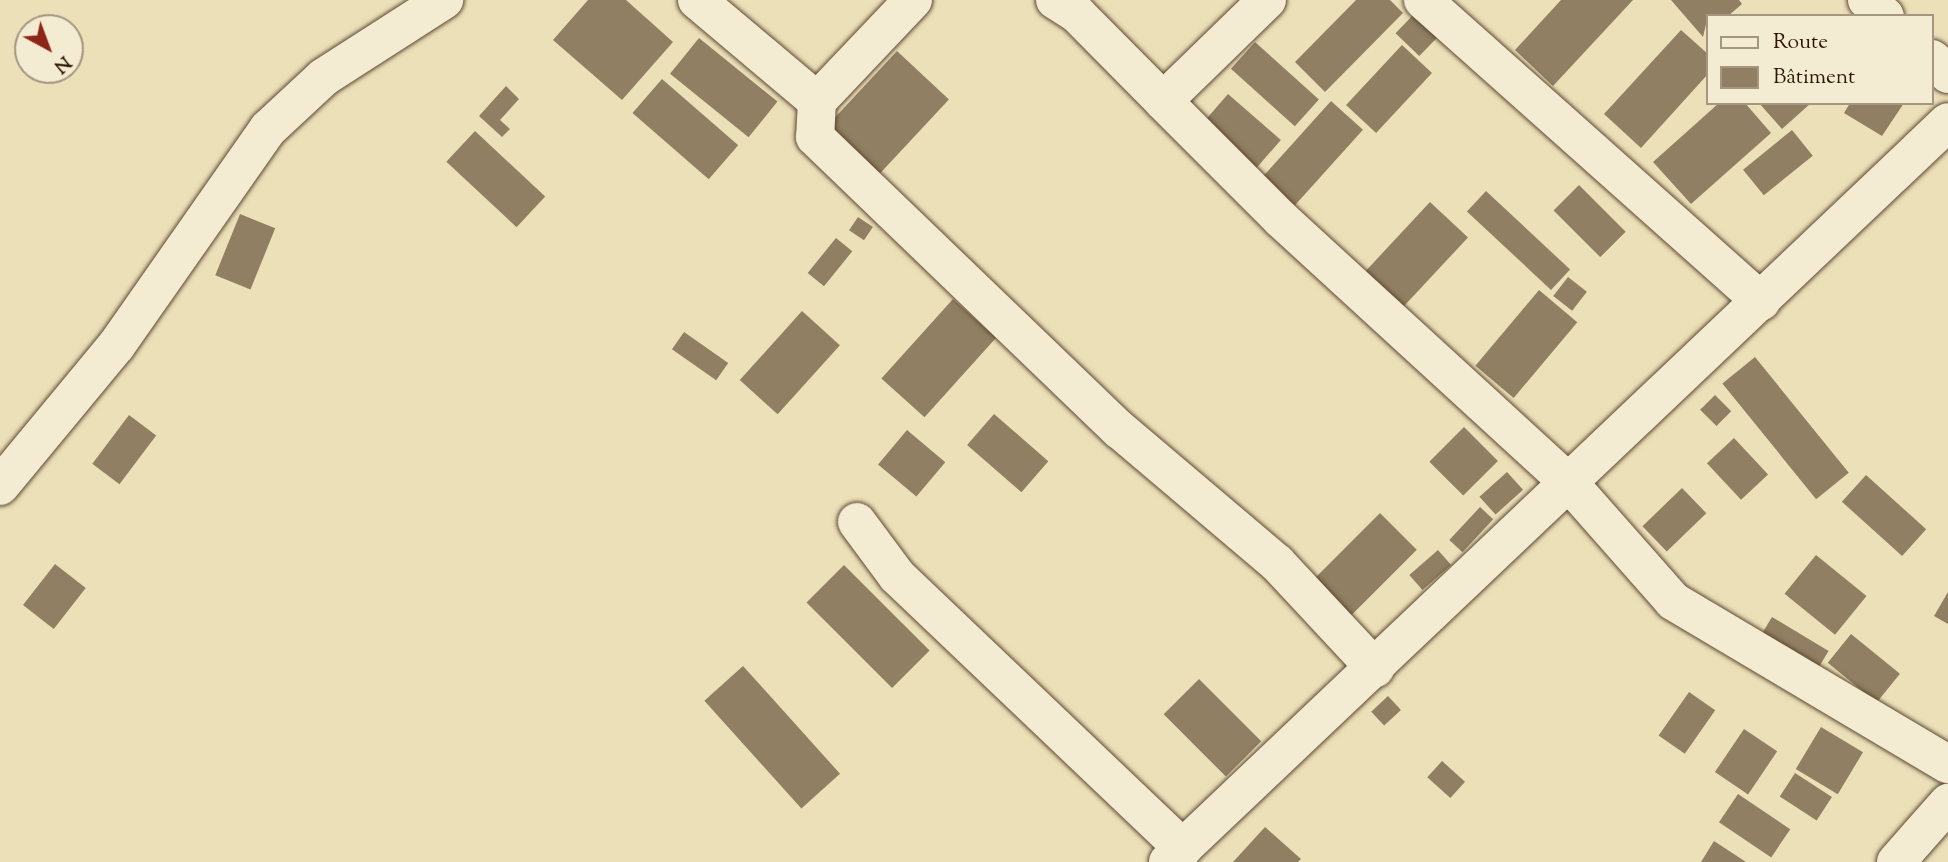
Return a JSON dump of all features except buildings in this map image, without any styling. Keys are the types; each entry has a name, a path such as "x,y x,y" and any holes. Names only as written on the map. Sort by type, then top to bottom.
{"street":[{"path":"0,486 116,346 268,129 324,77 444,0"},
{"path":"696,0 817,101"},
{"path":"913,0 817,101 815,137 1120,430 1259,546 1375,668"},
{"path":"1055,0 1077,14 1281,219 1570,484 1673,601 1948,764"},
{"path":"1163,101 1267,0"},
{"path":"1423,0 1761,301"},
{"path":"1867,0 1883,14"},
{"path":"1934,61 1948,74"},
{"path":"857,522 897,576 1176,855 1570,484 1948,122"},
{"path":"1896,862 1948,803"}]}
